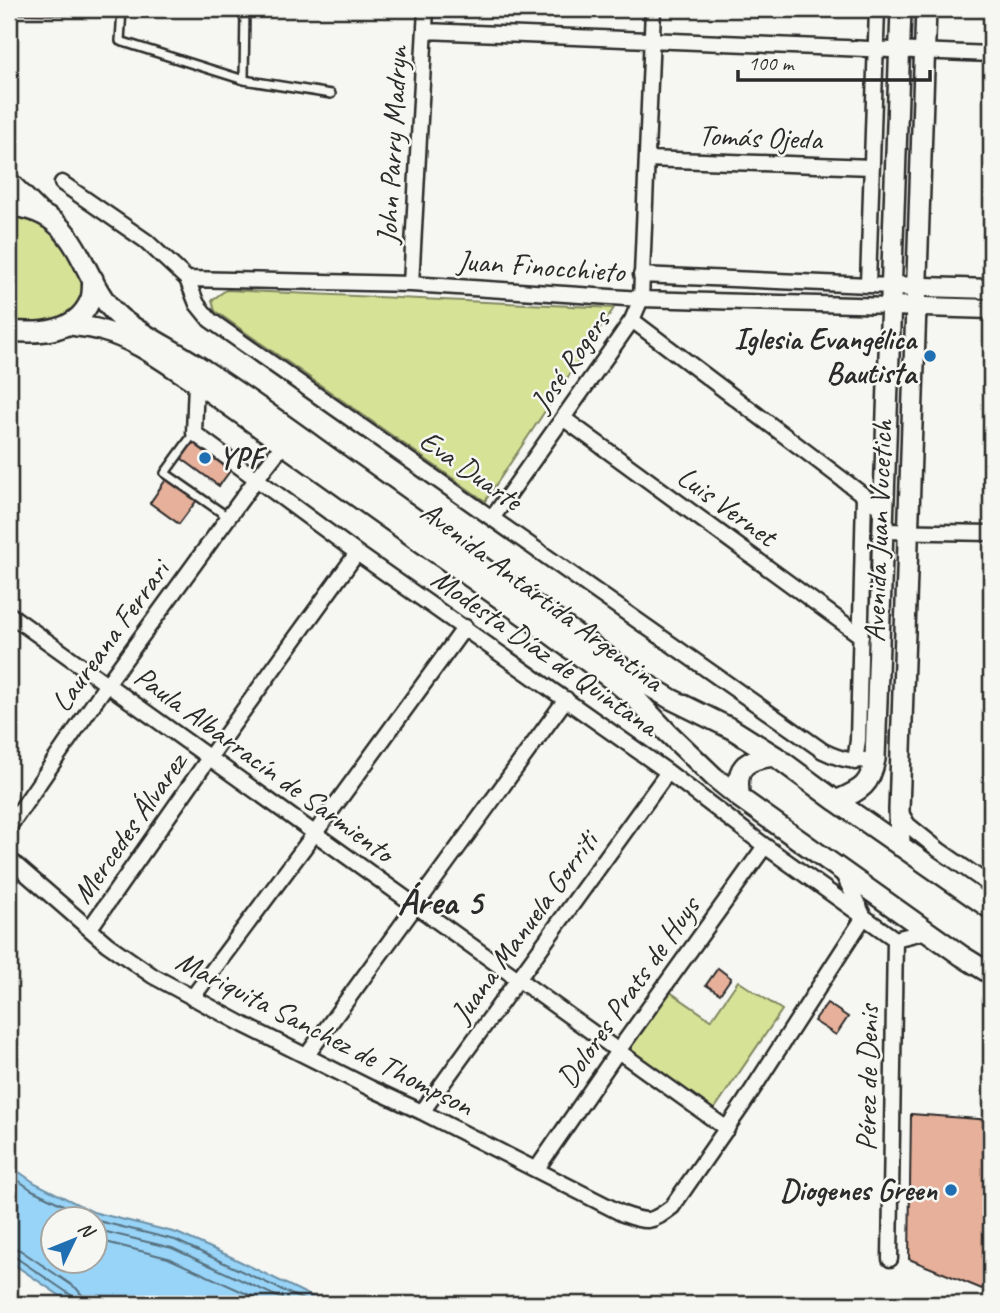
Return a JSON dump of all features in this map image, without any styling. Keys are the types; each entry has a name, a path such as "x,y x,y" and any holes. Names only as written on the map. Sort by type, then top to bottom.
{"main road":[{"name":"Avenida Juan Vucetich","path":"836,802 867,784 873,774 875,759 901,9"},
{"name":"Avenida Juan Vucetich","path":"900,846 907,531 926,9"},
{"name":"Avenida Antártida Argentina","path":"9,182 39,212 68,235 105,301 127,323 206,370 642,681 671,699 732,729 775,756 836,802 991,909"},
{"path":"9,206 39,212"},
{"path":"9,331 46,332 70,325 83,314 91,299 93,279"},
{"name":"Avenida Antártida Argentina","path":"70,325 119,336 196,382 618,684 714,777 740,798 991,974"},
{"path":"9,348 30,332"},
{"path":"740,798 737,777 741,770 750,761 775,756"}],"street":[{"name":"John Parry Madryn","path":"411,284 426,9"},
{"name":"José Rogers","path":"493,517 632,320 641,299 653,9"},
{"path":"867,284 877,9"},
{"path":"425,31 991,54"},
{"name":"Tomás Ojeda","path":"647,159 872,167"},
{"name":"Eva Duarte","path":"62,183 146,241 187,279 197,304 210,320 823,751 839,759 855,762 875,759"},
{"name":"Juan Finocchieto","path":"641,275 891,286"},
{"name":"Juan Finocchieto","path":"187,279 411,284 641,299 891,306"},
{"path":"891,286 916,297 991,309"},
{"path":"891,306 916,297 991,289"},
{"path":"632,320 883,510"},
{"path":"194,433 196,382"},
{"name":"Luis Vernet","path":"564,418 860,636"},
{"name":"Modesta Díaz de Quintana","path":"194,433 668,772 765,846 895,939"},
{"name":"Laureana Ferrari","path":"9,827 107,684 283,445"},
{"path":"855,762 858,740 864,496"},
{"path":"883,531 991,533"},
{"name":"Mercedes Álvarez","path":"90,928 358,552"},
{"name":"Paula Albarracín de Sarmiento","path":"9,614 727,1129"},
{"path":"192,998 465,627"},
{"path":"307,1055 566,699"},
{"name":"Juana Manuela Gorriti","path":"422,1112 668,772"},
{"path":"899,810 908,825 991,886"},
{"name":"Dolores Prats de Huys","path":"536,1170 765,846"},
{"name":"Mariquita Sanchez de Thompson","path":"9,859 107,944 153,976 370,1088 640,1220 657,1219 672,1207 727,1129"},
{"path":"727,1129 864,916 842,870"},
{"path":"895,939 927,931"},
{"name":"Pérez de Denis","path":"890,1259 895,939"}],"lane":[{"path":"121,9 120,41 244,80 331,94"},
{"path":"244,80 245,9"},
{"path":"194,433 165,473 228,517"}],"green space":[{"path":"9,213 34,218 52,230 69,250 79,269 83,294 68,313 52,320 9,321"},
{"path":"226,290 614,308 485,501 215,311 212,300"},
{"path":"738,981 782,1010 713,1111 625,1051 667,990 711,1020"}],"water":[{"path":"9,1165 35,1183 77,1204 38,1204 38,1274 108,1274 108,1216 177,1233 327,1304 72,1304 9,1261"}],"building":[{"path":"19,9 67,9 67,15 18,14"},
{"path":"195,439 233,467 219,486 181,458"},
{"path":"167,478 197,500 179,524 150,503"},
{"path":"718,968 731,978 720,994 706,985"},
{"path":"827,1003 848,1017 836,1035 814,1021"},
{"name":"Diogenes Green","path":"911,1114 991,1120 991,1276 982,1289 909,1259"}],"place":[{"name":"Iglesia Evangélica Bautista","path":"930,356"},
{"name":"YPF","path":"205,458"},
{"name":"Diogenes Green","path":"951,1190"}],"district":[{"name":"Área 5","path":"440,901"}]}
